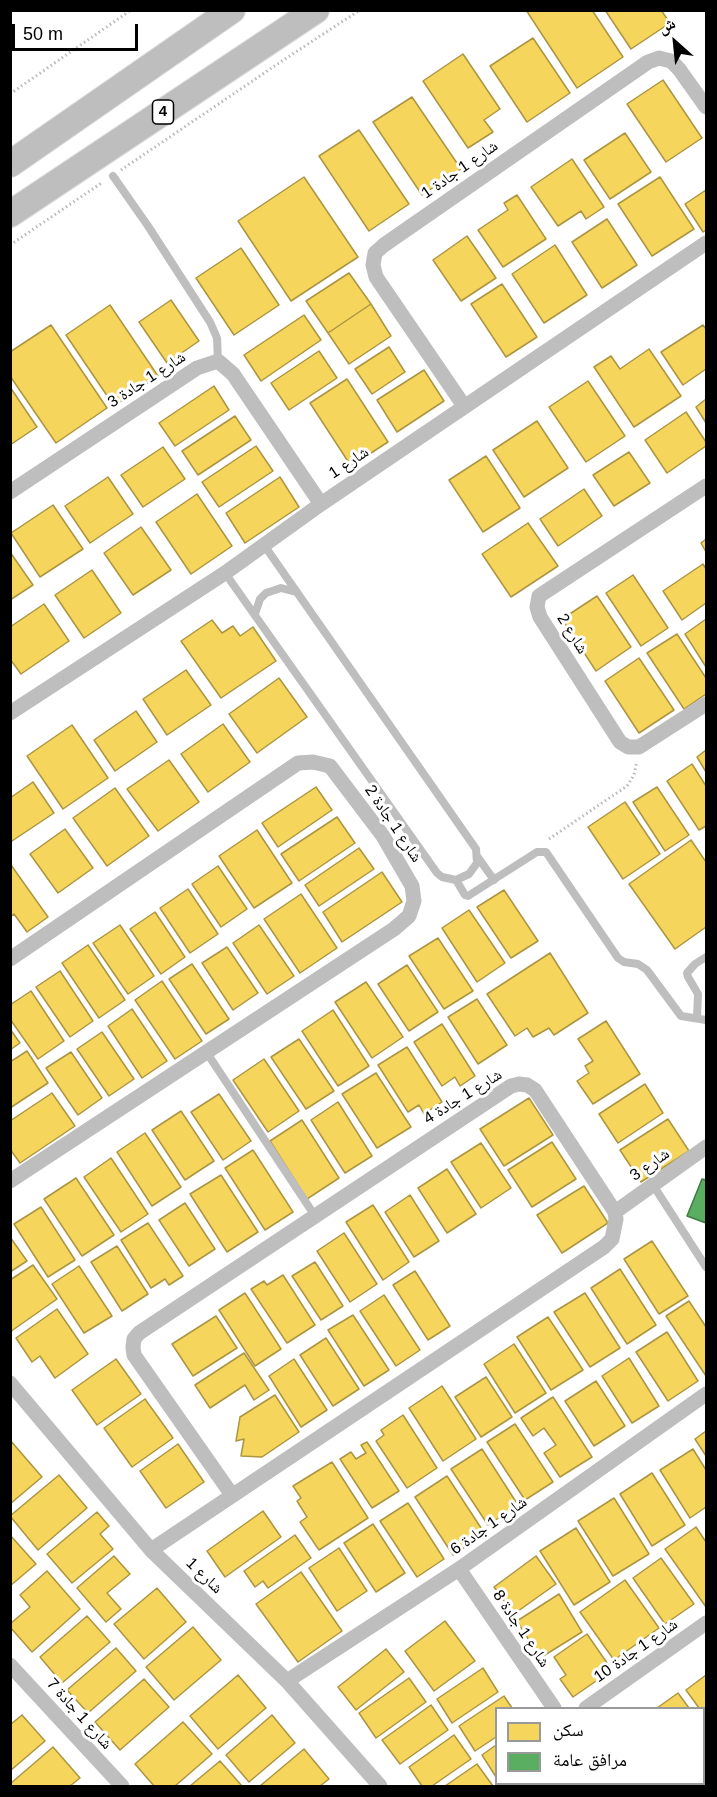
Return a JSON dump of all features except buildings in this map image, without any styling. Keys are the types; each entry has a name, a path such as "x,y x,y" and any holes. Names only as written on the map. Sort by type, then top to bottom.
{"highway":[{"path":"10,164 232,10"},
{"name":"4","path":"10,214 316,10"}],"street":[{"name":"شارع 1 جادة 1","path":"464,406 376,277 373,265 375,253 648,62 659,58 671,61 706,108"},
{"name":"شارع 1","path":"12,709 225,573 321,504 706,243"},
{"name":"شارع 1 جادة 3","path":"10,492 197,368 218,362"},
{"path":"218,362 233,374 321,504"},
{"name":"شارع 2","path":"639,747 628,747 620,742 540,617 537,606 539,596 706,486"},
{"path":"639,747 706,704"},
{"name":"شارع 1 جادة 2","path":"10,959 298,763 313,762 330,766 383,837 412,886 414,901 409,916 394,929 10,1181"},
{"name":"شارع 1 جادة 4","path":"232,1495 138,1362 133,1347 134,1339 139,1333 511,1086 528,1085 535,1090 615,1212"},
{"name":"شارع 3","path":"615,1212 706,1147"},
{"path":"150,1550 604,1247 612,1239 615,1212"},
{"name":"شارع 1","path":"10,1383 150,1550 287,1681 380,1786"},
{"name":"شارع 1 جادة 6","path":"287,1681 459,1569 706,1394"},
{"name":"شارع 1 جادة 8","path":"459,1569 553,1707"},
{"name":"شارع 1 جادة 10","path":"587,1707 706,1623"},
{"name":"شارع 1 جادة 7","path":"10,1665 122,1786"}],"lane":[{"path":"113,176 210,322 217,338 218,362"},
{"path":"225,573 437,873 442,877 456,880 463,878 474,869 476,849 264,545"},
{"path":"255,614 260,599 273,589 290,589 297,592"},
{"path":"456,880 466,896 471,895 541,851 546,852 618,958 624,962 644,967 681,1016 706,1020"},
{"path":"477,856 494,880"},
{"path":"697,1018 698,994 687,973 706,957"},
{"path":"207,1053 315,1216"},
{"path":"653,1185 706,1267"}],"path":[{"path":"10,93 131,10"},
{"path":"10,245 360,10"},
{"path":"541,851 548,840 627,786 634,775 639,747"}]}
